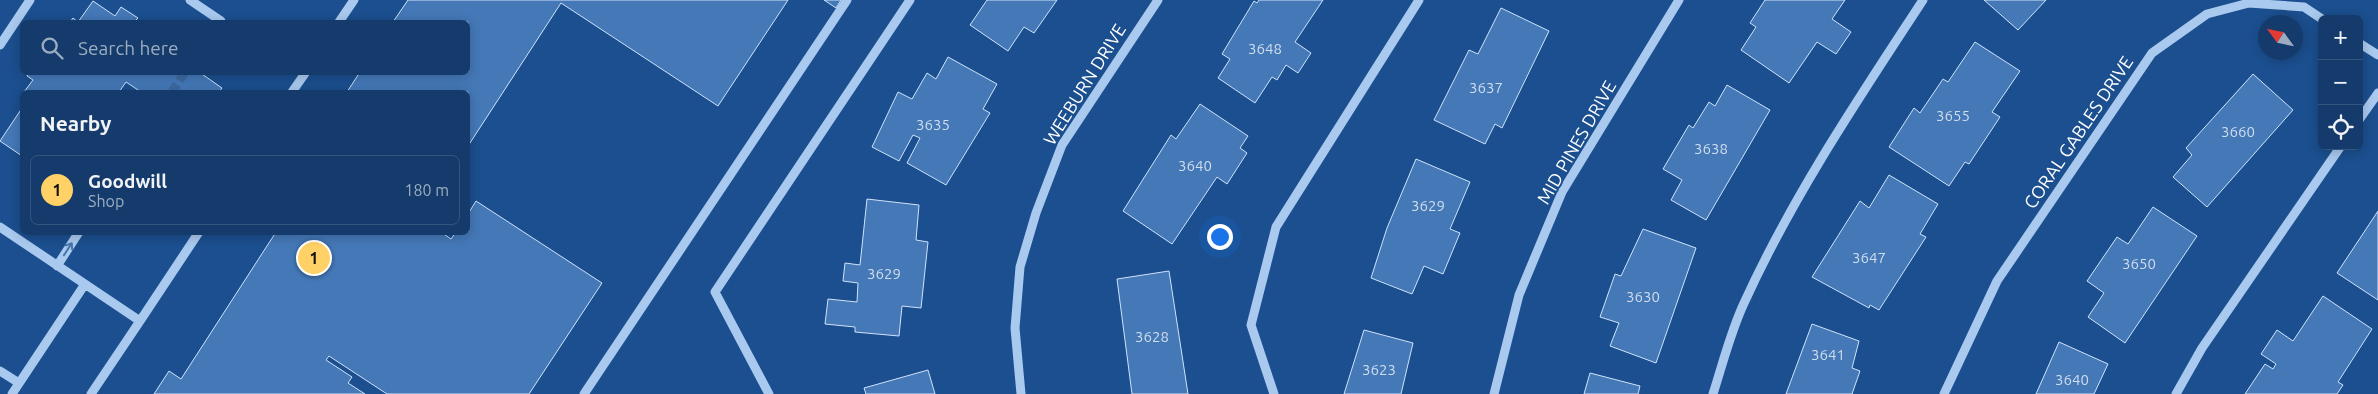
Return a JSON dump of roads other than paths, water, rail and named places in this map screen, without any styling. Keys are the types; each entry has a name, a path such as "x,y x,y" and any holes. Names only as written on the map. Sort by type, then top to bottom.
{"street":[{"path":"0,45 30,0"},
{"path":"190,0 221,20"},
{"path":"340,20 354,0"},
{"path":"584,394 847,0"},
{"path":"769,394 715,292 910,0"},
{"name":"WEEBURN DRIVE","path":"1021,394 1015,328 1019,275 1036,213 1062,145 1158,0"},
{"path":"1274,394 1251,325 1276,227 1419,0"},
{"name":"MID PINES DRIVE","path":"1494,394 1519,295 1562,192 1679,0"},
{"path":"1713,394 1744,302 1788,215 1824,150 1923,0"},
{"name":"CORAL GABLES DRIVE","path":"1944,394 1997,281 2152,53 2206,14 2249,3 2304,7 2318,16"},
{"path":"2363,46 2378,55"},
{"path":"293,90 304,75"},
{"path":"2363,114 2378,92"},
{"path":"2176,394 2202,348 2338,150"},
{"path":"0,227 140,321"},
{"path":"58,266 78,235"},
{"path":"91,394 197,235"},
{"path":"12,394 85,284"},
{"path":"0,371 19,383"}],"tunnel":[{"path":"173,90 183,75"}],"place":[{"name":"Goodwill","path":"314,258"}]}
